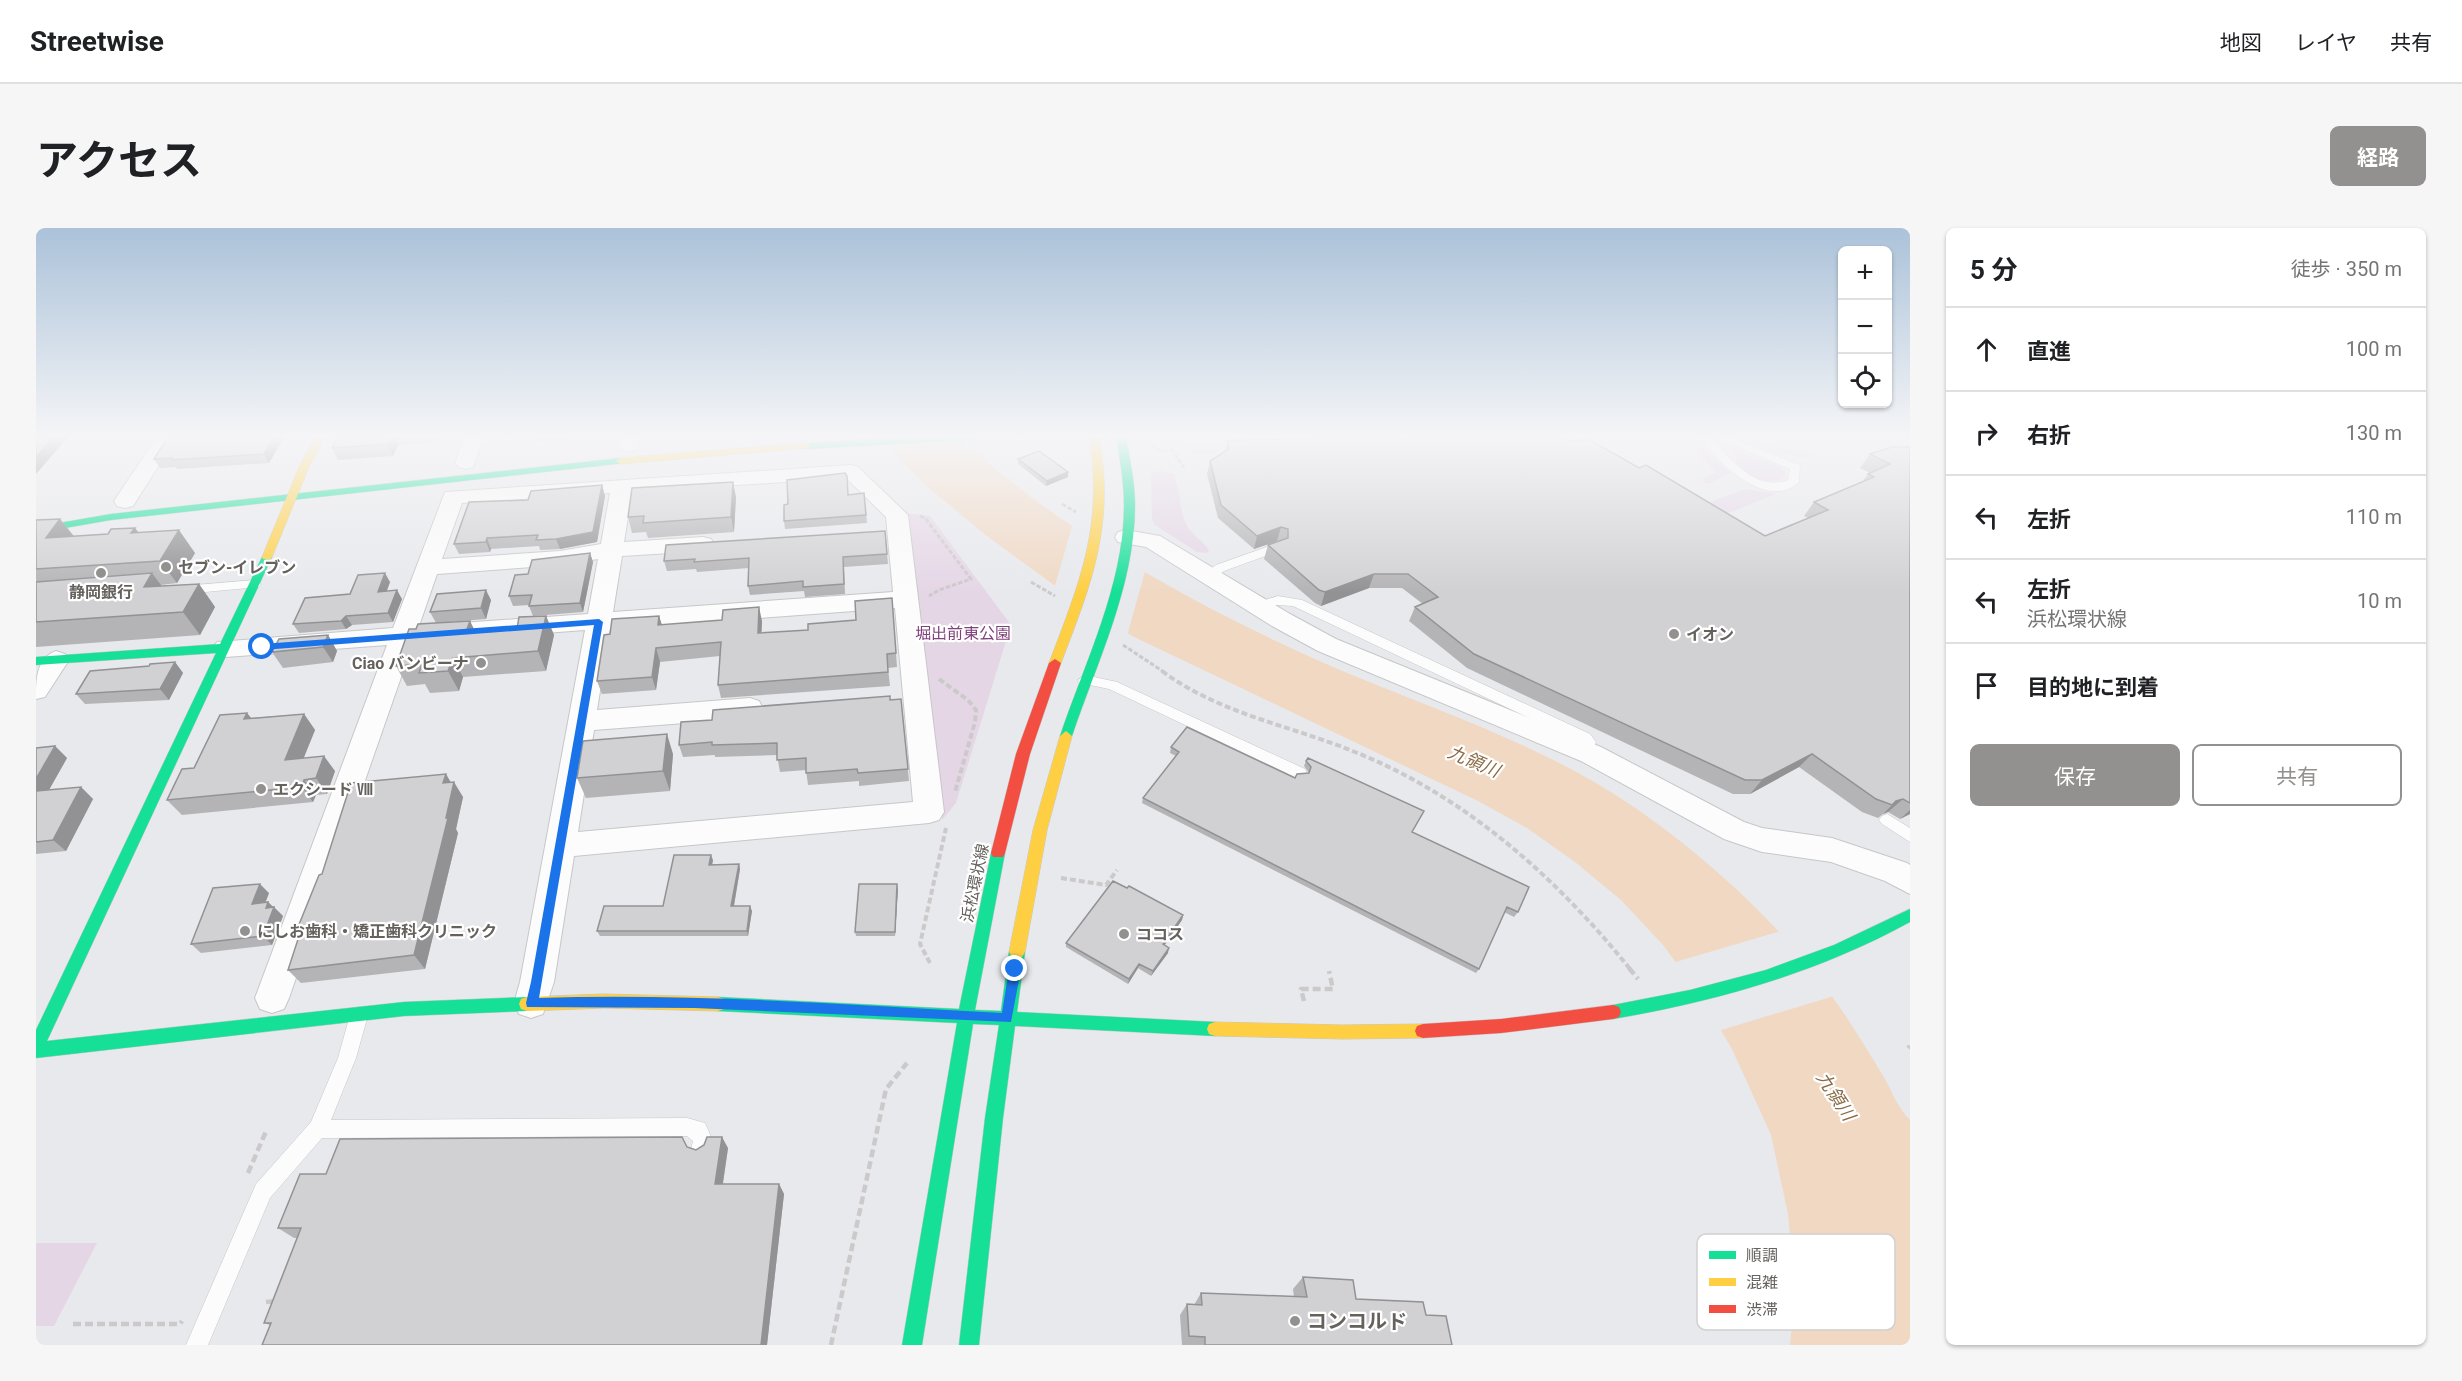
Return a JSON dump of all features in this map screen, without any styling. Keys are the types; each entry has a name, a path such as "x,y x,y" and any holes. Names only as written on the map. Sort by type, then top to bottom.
{"main road":[{"path":"36,1049 226,648 296,489"},
{"path":"36,530 94,519 368,489"},
{"name":"浜松環状線","path":"912,1345 966,1017 994,872 1014,789 1036,716 1075,608 1097,531 1100,489"},
{"path":"969,1345 1007,1019 1027,891 1056,768 1102,626 1126,541 1130,489"},
{"path":"36,516 131,500"},
{"path":"46,661 226,648"},
{"path":"36,1049 439,1006 604,1001 694,1003 1289,1033 1404,1033 1548,1023 1684,999 1758,979 1826,955 1910,915"}],"street":[{"path":"131,489 131,500"},
{"path":"272,998 453,497 574,489"},
{"path":"531,1003 561,844 621,489"},
{"path":"561,844 929,812 905,696 906,600 887,531 897,515 870,489"},
{"path":"1126,541 1152,542 1303,633 1352,656 1585,752 1643,780 1734,831 1762,840 1833,850 1896,872 1910,881"},
{"path":"427,567 560,558 611,550 726,542"},
{"path":"226,648 906,600"},
{"path":"36,690 46,661"},
{"path":"582,722 778,706"}],"lane":[{"path":"1208,576 1220,568 1278,547"},
{"path":"172,591 255,584"},
{"path":"1085,680 1112,685 1300,773"},
{"path":"1887,820 1910,836"},
{"path":"197,1345 263,1191 318,1129 347,1058 360,1013"},
{"path":"318,1129 687,1127 698,1131 703,1140 701,1149"}],"path":[{"path":"1062,504 1073,512"},
{"path":"1031,582 1051,596"},
{"path":"1120,644 1149,658 1173,679 1231,709 1250,718 1332,743 1371,758 1447,799 1484,824 1553,882 1586,916 1638,979"},
{"path":"1061,878 1106,885 1118,870"},
{"path":"1304,1001 1301,989 1333,989 1329,971"},
{"path":"831,1345 886,1089 907,1063"},
{"path":"246,1176 267,1130"},
{"path":"266,1302 284,1301"},
{"path":"74,1324 180,1324 184,1316"}],"green space":[{"path":"1151,489 1177,489 1187,526 1209,551 1207,553 1197,552 1155,525 1152,519"},
{"path":"1746,489 1776,494 1726,514 1708,503"},
{"name":"堀出前東公園","path":"906,513 930,516 1011,625 956,803 942,820"},
{"path":"36,1243 97,1243 54,1326 36,1326"}],"water":[{"name":"九領川","path":"1022,489 1096,542 1145,572 1247,627 1352,675 1502,736 1575,771 1644,814 1729,882 1804,960 1857,1033 1899,1106 1910,1120 1910,1345 1790,1345 1791,1330 1895,1330 1895,1234 1790,1234 1788,1214 1771,1135 1732,1049 1700,995 1663,945 1621,900 1575,862 1527,828 1478,801 1132,636 1054,585 987,536 931,490"}],"pier":[{"path":"1073,523 1146,568 1127,636 1054,589"},
{"path":"1781,931 1834,996 1718,1031 1698,996 1672,963"}],"building":[{"path":"601,489 593,532 556,539 536,540 538,535 487,538 486,542 454,544 469,502 528,500 531,491"},
{"path":"632,489 733,489 731,517 643,523 644,516 628,517"},
{"path":"787,489 848,489 848,495 864,493 866,515 784,521 784,505 788,504"},
{"path":"1217,489 1686,489 1765,536 1828,510 1814,502 1845,489 1910,489 1910,803 1903,799 1892,805 1876,799 1812,754 1762,780 1745,780 1474,654 1415,607 1438,597 1408,574 1374,574 1325,592 1319,590 1268,545 1288,538 1288,529 1281,527 1257,536 1221,505"},
{"path":"60,519 46,538 108,534 111,529 135,528 131,533 179,530 160,561 36,569 36,520"},
{"path":"885,531 887,554 843,557 844,584 803,587 803,581 748,586 749,558 694,562 695,559 664,561 666,545"},
{"path":"590,553 580,603 529,606 532,595 509,596 515,575 528,574 532,560"},
{"path":"152,573 144,587 199,584 183,612 36,622 36,582"},
{"path":"385,573 378,592 397,590 388,613 346,616 341,621 293,624 305,598 350,594 358,575"},
{"path":"486,590 481,608 430,612 437,594"},
{"path":"892,598 896,653 887,654 888,672 718,685 721,642 656,648 652,677 597,681 604,635 610,634 612,619 659,616 658,625 722,620 723,610 759,607 758,633 808,630 808,624 856,620 855,601"},
{"path":"546,616 538,651 453,658 448,671 419,673 422,664 396,666 409,629 416,629 418,624 470,621 466,632 517,629 519,617"},
{"path":"328,635 323,647 272,652 279,639"},
{"path":"175,662 160,689 76,694 90,671"},
{"path":"890,696 890,700 901,699 908,769 858,773 857,769 806,773 806,758 777,760 777,743 712,745 712,742 679,745 681,722 712,720 713,710"},
{"path":"247,713 244,719 304,714 285,760 324,756 316,778 304,780 302,787 167,800 182,769 194,768 220,715"},
{"path":"1187,727 1295,778 1297,774 1309,773 1311,767 1306,761 1308,758 1424,811 1412,832 1529,887 1518,912 1507,907 1479,969 1143,798 1179,752 1171,747"},
{"path":"667,734 663,771 577,778 583,741"},
{"path":"55,746 36,779 36,748"},
{"path":"446,774 443,783 454,782 446,818 448,818 414,955 288,970 302,927 298,927 319,875 322,874 351,783"},
{"path":"81,787 53,840 36,842 36,791"},
{"path":"674,855 711,855 709,865 739,864 731,906 750,906 747,931 597,931 604,906 663,906"},
{"name":"ココス","path":"1113,881 1127,888 1129,886 1183,915 1163,944 1169,948 1153,971 1139,964 1129,979 1066,943"},
{"name":"にしお歯科・矯正歯科クリニック","path":"260,884 252,904 268,902 266,908 274,907 263,936 191,944 213,888"},
{"path":"859,884 897,884 895,932 855,932"},
{"path":"682,1137 687,1147 696,1150 704,1145 707,1137 722,1137 715,1184 779,1184 761,1345 262,1345 271,1323 264,1323 301,1228 278,1228 300,1174 326,1174 340,1139"},
{"name":"コンコルド","path":"1303,1277 1353,1280 1356,1299 1423,1302 1426,1315 1446,1316 1452,1345 1205,1345 1205,1337 1189,1336 1187,1304 1202,1305 1201,1293 1307,1297"}],"traffic: fast":[{"path":"36,530 111,517 365,489"},
{"path":"1066,736 1100,640 1120,574 1127,541 1129,489"},
{"path":"36,1048 267,557"},
{"path":"36,661 226,648"},
{"path":"912,1345 960,1047 998,853"},
{"path":"1613,1012 1690,997 1766,977 1840,950 1910,915"},
{"path":"969,1345 994,1118 1017,952"},
{"path":"36,1050 404,1009 527,1004"},
{"path":"718,1004 1215,1029"}],"traffic: slow":[{"path":"267,557 295,489"},
{"path":"1055,663 1088,570 1098,522 1100,489"},
{"path":"1017,952 1040,830 1066,736"},
{"path":"527,1004 604,1001 718,1004"},
{"path":"1215,1029 1423,1031"}],"traffic: jam":[{"path":"998,853 1023,754 1055,663"},
{"path":"1423,1031 1501,1026 1613,1012"}],"place":[{"name":"セブン-イレブン","path":"166,567"},
{"name":"静岡銀行","path":"101,573"},
{"name":"イオン","path":"1674,634"},
{"name":"Ciao バンビーナ","path":"481,663"},
{"name":"エクシード Ⅷ","path":"261,789"},
{"name":"にしお歯科・矯正歯科クリニック","path":"245,931"},
{"name":"ココス","path":"1124,934"},
{"name":"コンコルド","path":"1295,1321"}],"route":[{"path":"262,647 599,622 537,982 531,1003 604,1001 694,1003 1007,1019 1015,969"}]}
